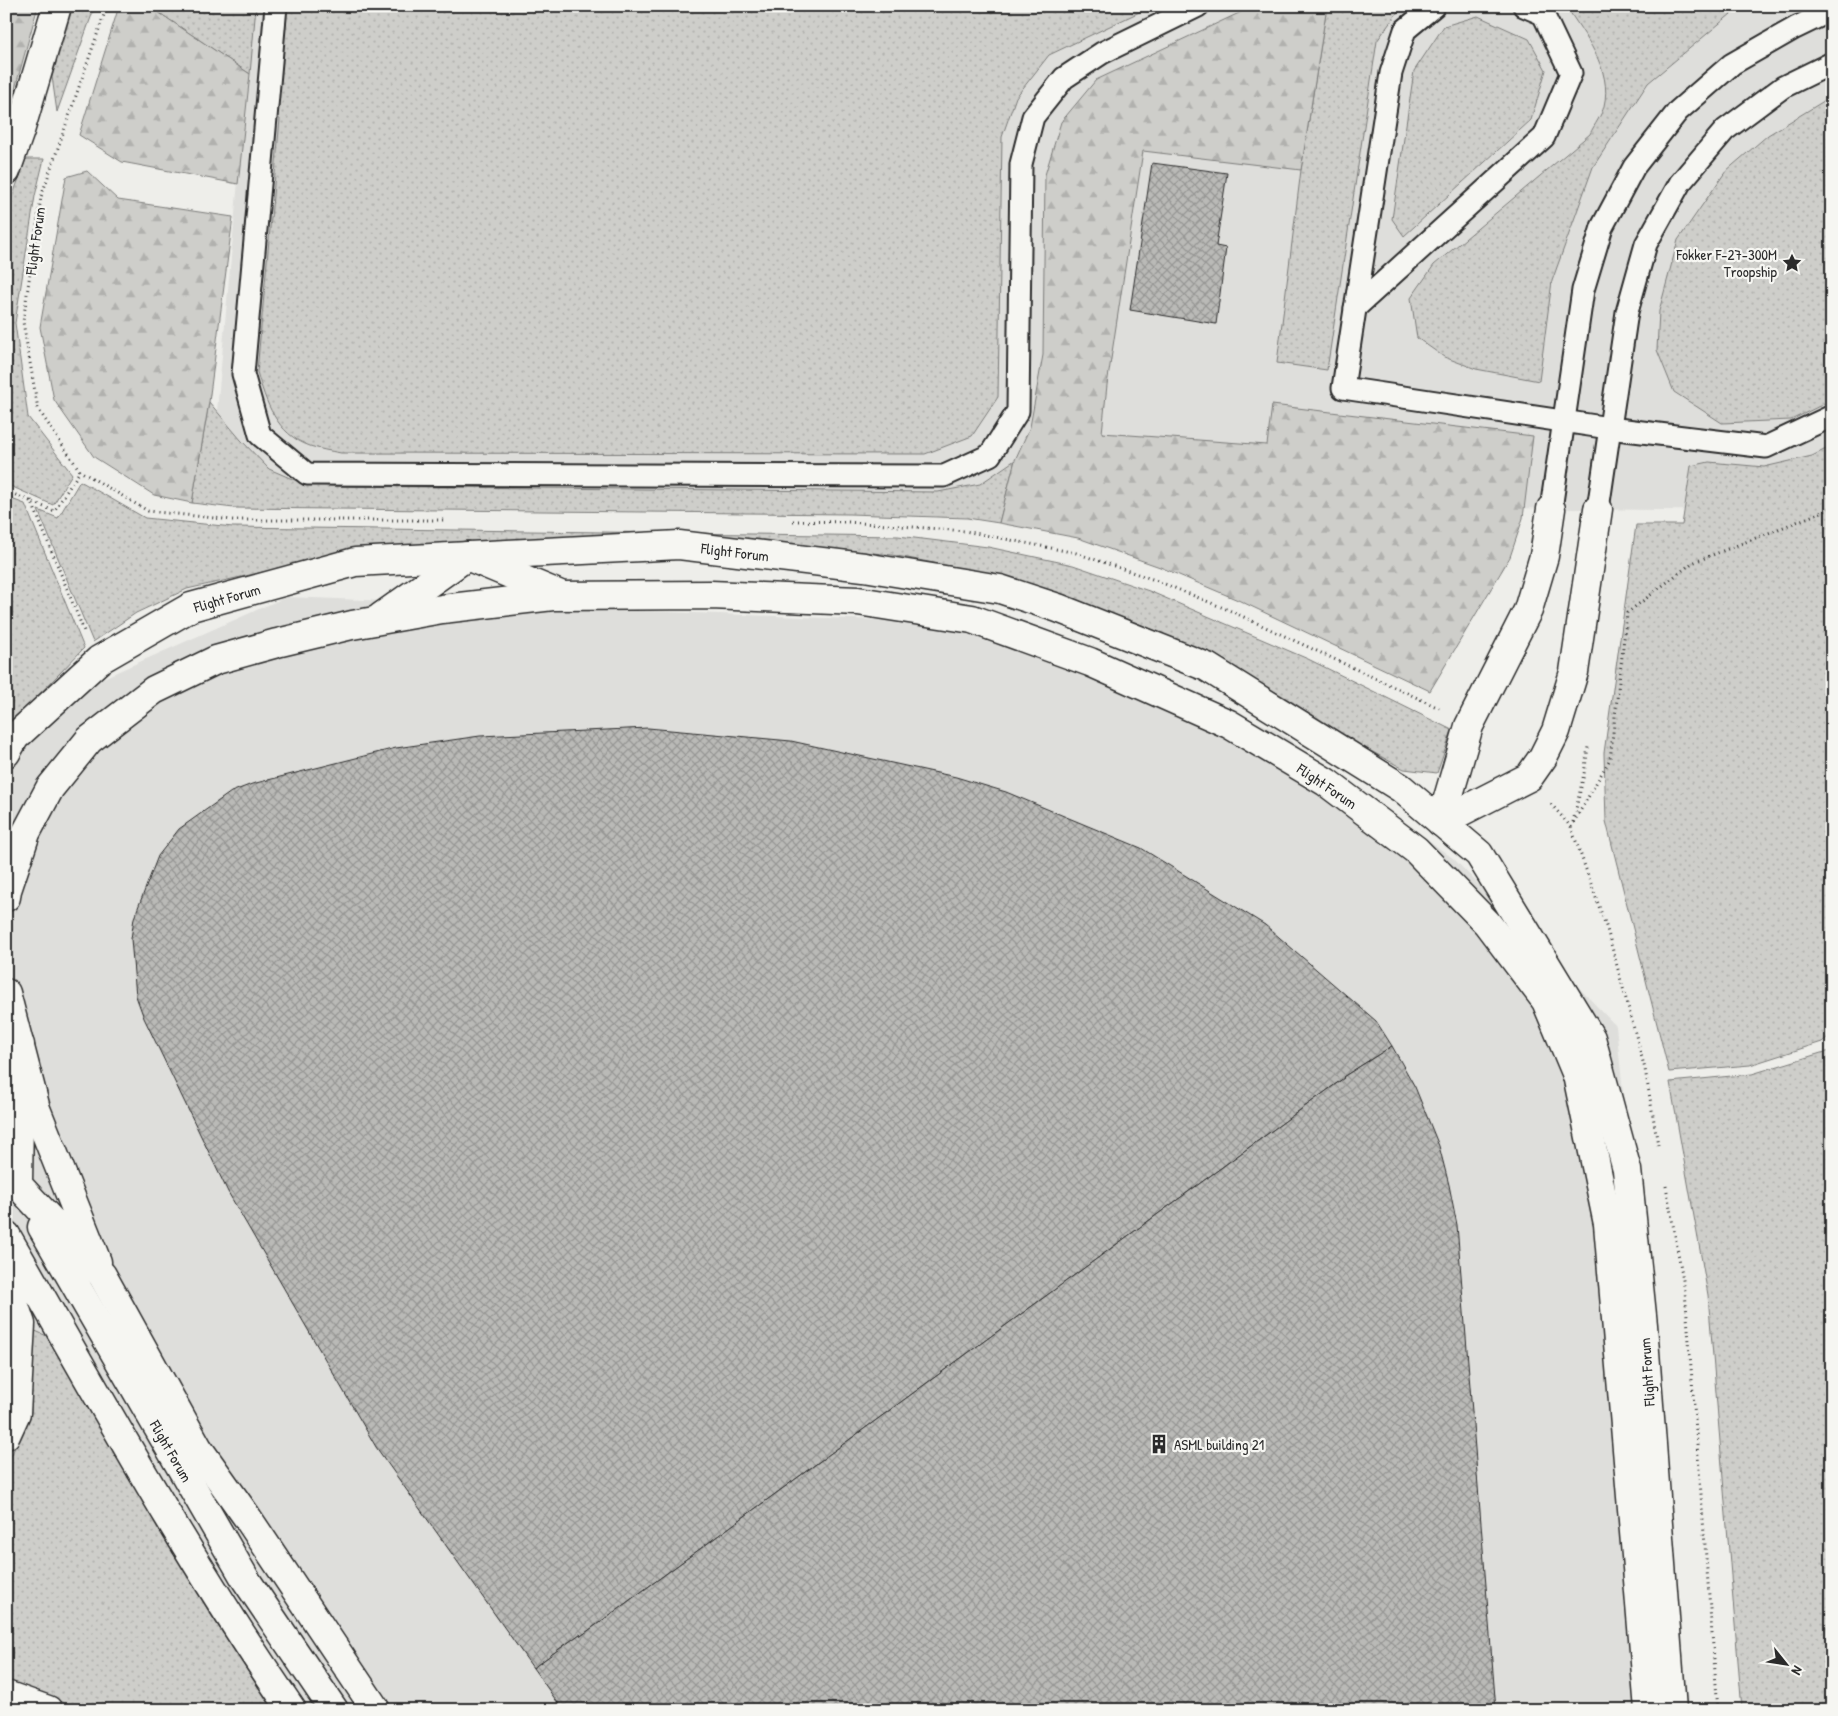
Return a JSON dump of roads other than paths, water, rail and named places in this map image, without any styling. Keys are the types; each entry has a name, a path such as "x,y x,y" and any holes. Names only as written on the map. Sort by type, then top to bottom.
{"street":[{"path":"6,171 58,6"},
{"path":"1441,822 1470,726 1528,610 1544,556 1551,509"},
{"path":"1441,822 1529,777 1543,757 1556,731 1574,672 1598,509"},
{"name":"Flight Forum","path":"6,753 15,737 99,660 191,607 355,562 679,545 864,567 1000,589 1058,608 1207,667 1401,788 1479,854 1591,1038 1627,1170 1643,1325 1672,1710"},
{"name":"Flight Forum","path":"467,556 563,596"},
{"name":"Flight Forum","path":"376,621 467,556"},
{"name":"Flight Forum","path":"933,613 1000,589"},
{"name":"Flight Forum","path":"1000,589 1052,648"},
{"name":"Flight Forum","path":"6,897 26,833 50,788 89,740 154,690 216,660 277,643 376,621 442,609 563,596 711,595 858,601 972,619 1090,662 1230,724 1326,782 1416,850 1487,922 1546,1001 1591,1038"},
{"name":"Flight Forum","path":"6,993 36,1109 102,1275 198,1448 247,1517 376,1710"},
{"name":"Flight Forum","path":"1546,1001 1577,1075 1608,1224 1649,1710"},
{"path":"1577,1075 1591,1038"},
{"name":"Flight Forum","path":"20,1045 18,1185 102,1275"},
{"name":"Flight Forum","path":"6,1160 18,1185 246,1580 334,1710"},
{"path":"6,1236 158,1498 244,1641 292,1710"},
{"path":"6,1280 21,1324 16,1413 6,1435"},
{"path":"6,1696 48,1710"}],"lane":[{"path":"276,6 243,374 260,435 307,474 934,476 944,476 990,455 1018,411 1021,164 1032,117 1064,78 1086,63 1102,53 1198,6"},
{"path":"1434,6 1405,30 1391,73 1343,388 1609,428 1766,447 1832,416"},
{"path":"1355,308 1544,137 1571,73 1543,14 1524,6"},
{"path":"1551,509 1583,290 1602,227 1634,167 1678,111 1732,64 1795,28 1832,10"},
{"path":"1598,509 1626,312 1646,244 1680,184 1725,130 1783,87 1832,63"}],"place":[{"name":"Fokker F-27-300M Troopship","path":"1792,263"},
{"name":"ASML building 21","path":"1159,1444"}]}
